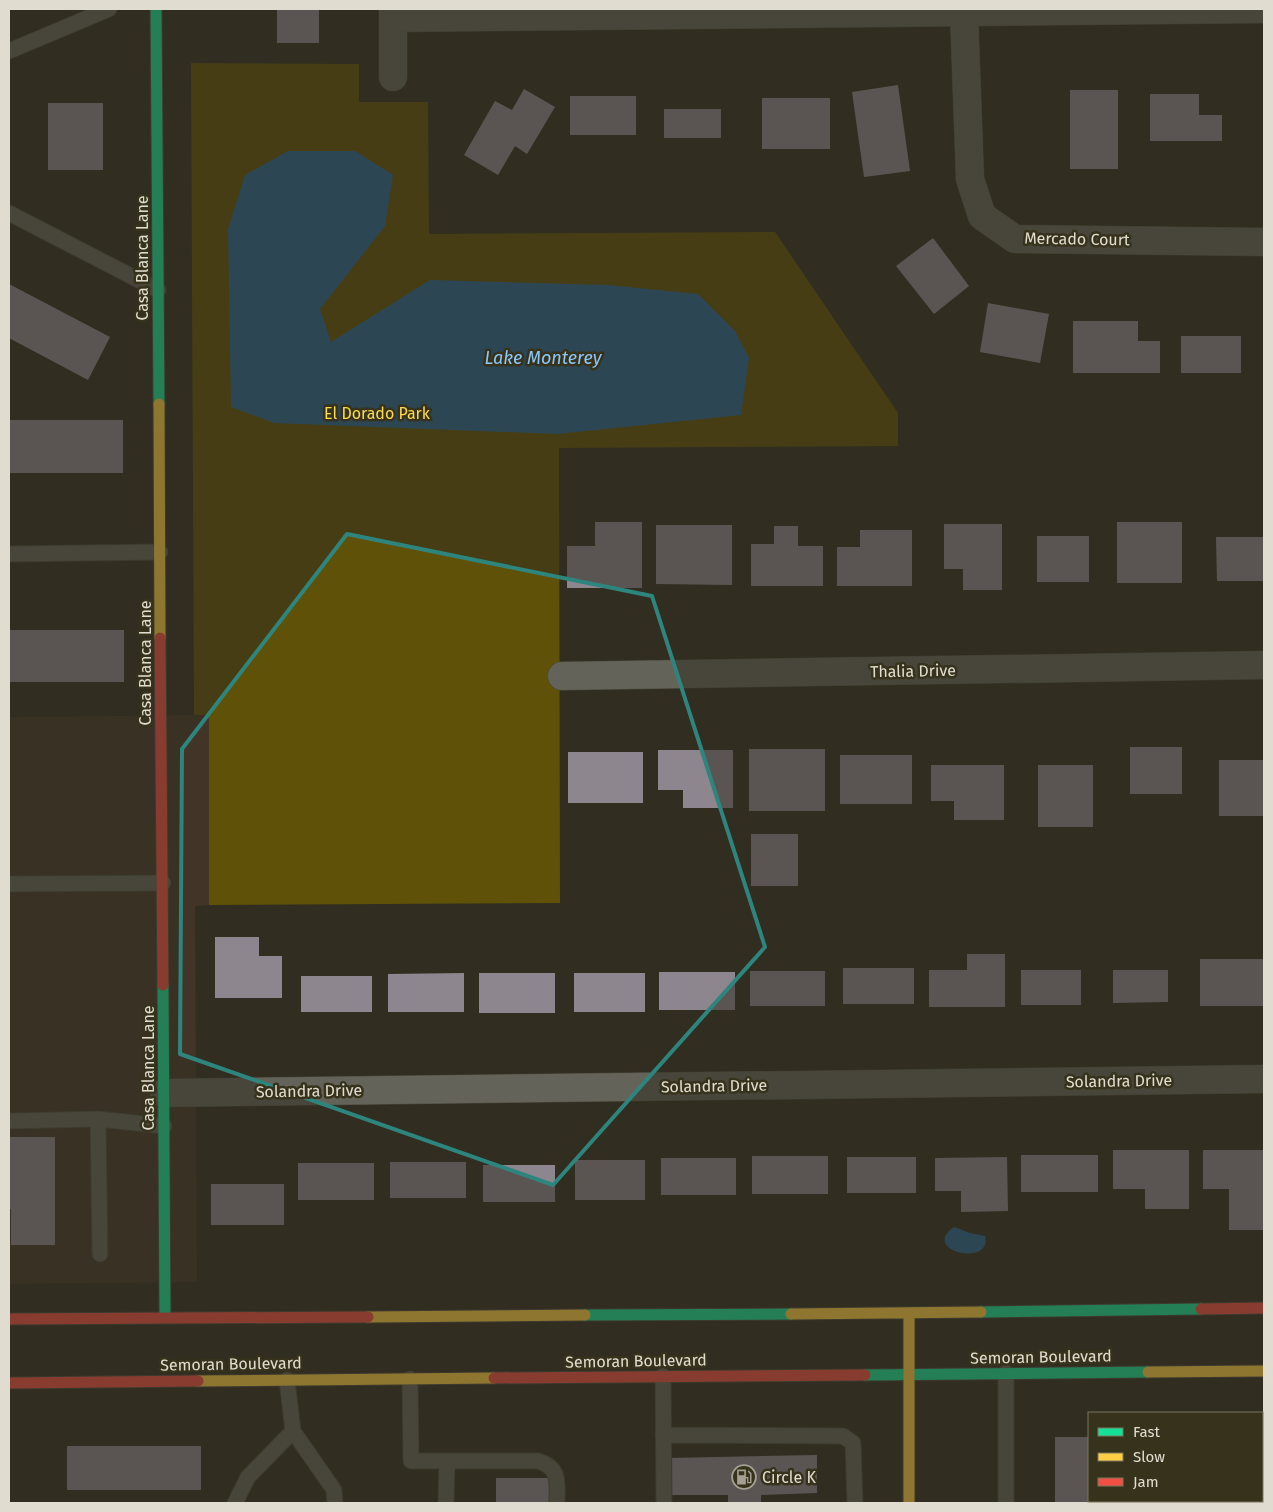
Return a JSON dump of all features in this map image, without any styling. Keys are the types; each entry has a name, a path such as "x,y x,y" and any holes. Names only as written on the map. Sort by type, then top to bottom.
{"main road":[{"name":"Casa Blanca Lane","path":"156,9 165,1317"},
{"path":"9,1319 908,1313 1264,1308"},
{"path":"908,1313 908,1503"},
{"name":"Semoran Boulevard","path":"9,1383 1264,1371"}],"street":[{"path":"393,77 393,13 964,12 1264,9"},
{"name":"Mercado Court","path":"964,12 970,179 982,216 1015,238 1264,242"},
{"name":"Thalia Drive","path":"562,676 1264,665"},
{"name":"Solandra Drive","path":"164,1093 1264,1079"}],"lane":[{"path":"9,51 109,9"},
{"path":"9,213 158,290"},
{"path":"9,554 160,552"},
{"path":"9,884 163,883"},
{"path":"98,1119 100,1254"},
{"path":"9,1120 98,1119 164,1126"},
{"path":"1006,1374 1006,1503"},
{"path":"663,1376 664,1503"},
{"path":"410,1379 411,1461 538,1461 548,1464 558,1479 557,1503"},
{"path":"287,1380 293,1431 334,1490 335,1503"},
{"path":"235,1503 248,1477 293,1431"},
{"path":"663,1435 843,1436 853,1443 855,1503"},
{"path":"446,1503 447,1461"}],"highlighted area":[{"path":"347,534 652,596 765,947 553,1185 180,1054 182,749"}],"shaded area":[{"path":"209,715 209,905 195,906 197,1282 9,1284 9,717"}],"green space":[{"name":"El Dorado Park","path":"191,63 359,64 359,102 428,102 429,234 775,232 898,413 898,446 559,448 560,903 209,905 209,715 194,715"}],"water":[{"name":"Lake Monterey","path":"288,151 355,151 393,175 385,226 320,309 331,342 430,280 608,285 698,294 735,331 749,358 741,415 557,434 274,423 231,407 228,229 245,175"},
{"path":"954,1227 985,1236 985,1246 979,1251 969,1254 951,1249 945,1243 946,1236"}],"building":[{"path":"277,9 319,9 319,43 277,43"},
{"path":"898,85 910,171 864,177 852,92"},
{"path":"524,89 555,107 527,154 515,146 498,175 464,155 495,101 512,110"},
{"path":"1070,90 1118,90 1118,169 1070,169"},
{"path":"1150,94 1199,94 1199,115 1222,115 1222,141 1150,141"},
{"path":"570,96 636,96 636,135 570,135"},
{"path":"762,98 830,98 830,149 762,149"},
{"path":"48,103 103,103 103,170 48,170"},
{"path":"664,109 721,109 721,138 664,138"},
{"path":"933,238 969,286 934,314 896,266"},
{"path":"9,284 110,337 88,380 9,338"},
{"path":"988,303 1049,314 1040,363 980,352"},
{"path":"1073,321 1138,321 1138,341 1160,341 1160,373 1073,373"},
{"path":"1181,336 1241,336 1241,373 1181,373"},
{"path":"9,420 123,420 123,473 9,473"},
{"path":"595,522 642,522 642,588 567,588 567,546 595,546"},
{"path":"1117,522 1182,522 1182,583 1117,583"},
{"path":"944,524 1002,524 1002,590 963,590 963,569 944,569"},
{"path":"656,525 732,525 732,585 656,584"},
{"path":"774,526 798,526 798,546 823,546 823,586 751,586 751,544 774,544"},
{"path":"860,530 912,530 912,586 837,586 837,547 860,547"},
{"path":"1037,536 1089,536 1089,582 1037,582"},
{"path":"1216,537 1264,537 1264,581 1217,581"},
{"path":"9,630 124,630 124,682 9,682"},
{"path":"1130,747 1182,747 1182,794 1130,794"},
{"path":"749,749 825,749 825,811 749,811"},
{"path":"658,750 733,750 733,808 683,808 683,790 658,790"},
{"path":"568,752 643,752 643,803 568,803"},
{"path":"840,755 912,755 912,804 840,804"},
{"path":"1219,760 1264,760 1264,816 1219,816"},
{"path":"931,765 1004,765 1004,820 954,820 954,801 931,801"},
{"path":"1038,765 1093,765 1093,827 1038,827"},
{"path":"751,834 798,834 798,886 751,886"},
{"path":"215,937 259,937 259,956 282,956 282,998 215,998"},
{"path":"967,954 1005,954 1005,1007 929,1007 929,970 967,970"},
{"path":"1200,959 1264,959 1264,1006 1200,1006"},
{"path":"843,968 914,968 914,1004 843,1004"},
{"path":"1021,970 1081,970 1081,1005 1021,1005"},
{"path":"1113,970 1168,970 1168,1002 1113,1003"},
{"path":"750,971 825,971 825,1006 750,1006"},
{"path":"659,972 735,972 735,1010 659,1010"},
{"path":"464,973 464,1012 388,1012 388,974"},
{"path":"479,973 555,973 555,1013 479,1013"},
{"path":"574,973 645,973 645,1012 574,1012"},
{"path":"301,976 372,976 372,1012 301,1012"},
{"path":"9,1137 55,1137 55,1245 11,1245"},
{"path":"1113,1150 1189,1150 1189,1209 1145,1209 1145,1189 1113,1189"},
{"path":"1203,1150 1264,1150 1264,1230 1229,1230 1229,1189 1203,1189"},
{"path":"1021,1155 1098,1155 1098,1192 1021,1192"},
{"path":"752,1156 828,1156 828,1194 752,1194"},
{"path":"847,1157 916,1157 916,1193 847,1193"},
{"path":"1007,1157 1008,1211 961,1212 961,1191 935,1191 935,1158"},
{"path":"661,1158 736,1158 736,1195 661,1195"},
{"path":"575,1160 645,1160 645,1200 575,1200"},
{"path":"390,1162 466,1162 466,1198 390,1198"},
{"path":"298,1163 374,1163 374,1200 298,1200"},
{"path":"483,1165 555,1165 555,1202 483,1202"},
{"path":"211,1184 284,1184 284,1225 211,1225"},
{"path":"1055,1437 1088,1437 1088,1502 1095,1503 1055,1503"},
{"path":"67,1446 201,1446 201,1490 67,1490"},
{"path":"817,1455 817,1493 761,1495 761,1503 728,1503 728,1495 671,1495 670,1458"},
{"path":"496,1478 552,1478 551,1503 496,1503"}],"traffic: fast":[{"path":"156,9 159,404"},
{"path":"163,985 165,1317"},
{"path":"981,1312 1201,1309"},
{"path":"585,1315 791,1314"},
{"path":"865,1375 1148,1372"}],"traffic: slow":[{"path":"159,404 160,638"},
{"path":"791,1314 981,1312"},
{"path":"909,1313 909,1503"},
{"path":"368,1317 585,1315"},
{"path":"1148,1372 1264,1371"},
{"path":"198,1381 494,1378"}],"traffic: jam":[{"path":"160,638 163,985"},
{"path":"1201,1309 1264,1308"},
{"path":"9,1319 368,1317"},
{"path":"494,1378 865,1375"},
{"path":"9,1383 198,1381"}],"place":[{"name":"Circle K","path":"744,1477"}]}
